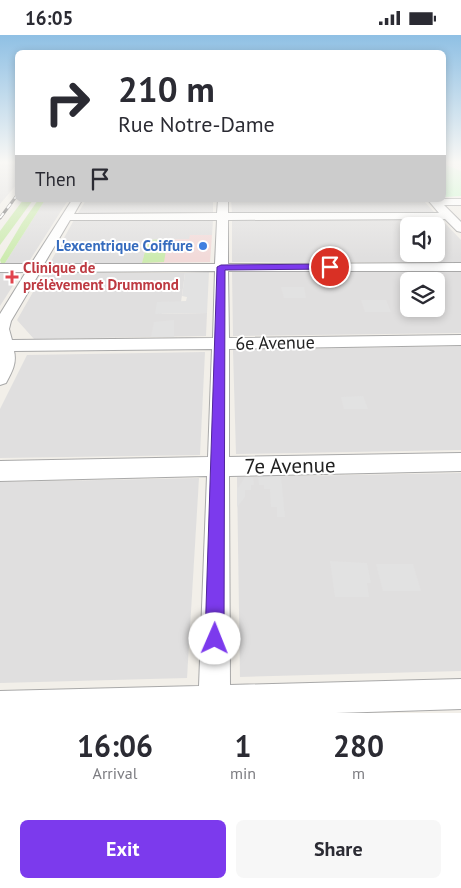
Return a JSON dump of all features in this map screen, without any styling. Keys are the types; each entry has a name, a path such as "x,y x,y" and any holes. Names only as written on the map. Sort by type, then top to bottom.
{"street":[{"path":"446,201 461,202"},
{"path":"0,378 8,360 2,346 1,329 3,321 76,202"},
{"path":"435,202 461,229"},
{"path":"67,217 222,208 448,216"},
{"path":"214,707 222,208"},
{"path":"0,268 461,267"},
{"name":"6e Avenue","path":"2,346 461,340"},
{"name":"7e Avenue","path":"0,471 461,462"},
{"path":"0,707 214,707 461,694"}],"shaded area":[{"path":"0,195 8,195 0,204"},
{"path":"44,202 67,202 28,263 5,263"},
{"path":"85,202 213,202 213,213 78,213"},
{"path":"231,202 425,202 434,212 232,213"},
{"path":"400,219 400,262 232,262 232,220"},
{"path":"74,220 213,220 212,235 191,235 190,239 148,240 142,263 50,263"},
{"path":"445,223 461,240 461,262 445,262"},
{"path":"190,235 212,235 210,262 142,263 148,240 189,239"},
{"path":"209,272 207,313 155,314 157,302 186,301 187,297 182,296 185,273"},
{"path":"232,272 400,272 400,317 445,317 445,272 461,272 461,333 233,336"},
{"path":"0,273 21,273 0,306"},
{"path":"44,273 185,273 181,302 157,302 162,314 207,313 206,336 34,339 17,320"},
{"path":"281,287 304,287 306,298 284,298"},
{"path":"361,300 386,300 391,312 365,312"},
{"path":"174,320 174,337 151,337 154,322"},
{"path":"461,346 461,450 236,454 233,350"},
{"path":"205,352 200,455 0,458 0,409 27,355"},
{"path":"363,396 368,409 344,409 341,397"},
{"path":"461,473 461,671 240,677 237,477"},
{"path":"258,476 281,476 285,517 277,517 277,507 271,507 270,489 264,489 264,485 259,485"},
{"path":"245,477 253,477 254,485 251,485 251,490 245,490 245,497 237,507 237,490"},
{"path":"199,478 187,678 0,683 0,482"},
{"path":"330,561 367,563 371,583 367,583 369,597 335,597"},
{"path":"376,564 413,564 421,591 383,591"}],"green space":[{"path":"446,195 461,195 446,197"},
{"path":"22,202 32,202 0,245 0,231"},
{"path":"37,202 44,202 5,263 1,263 0,260"},
{"path":"168,239 164,262 142,263 148,240"}],"railway":[{"path":"0,218 15,198"}],"place":[{"name":"L'excentrique Coiffure","path":"203,246"},
{"name":"Clinique de prélèvement Drummond","path":"12,277"}],"route":[{"path":"215,639 221,267 330,267"}]}
